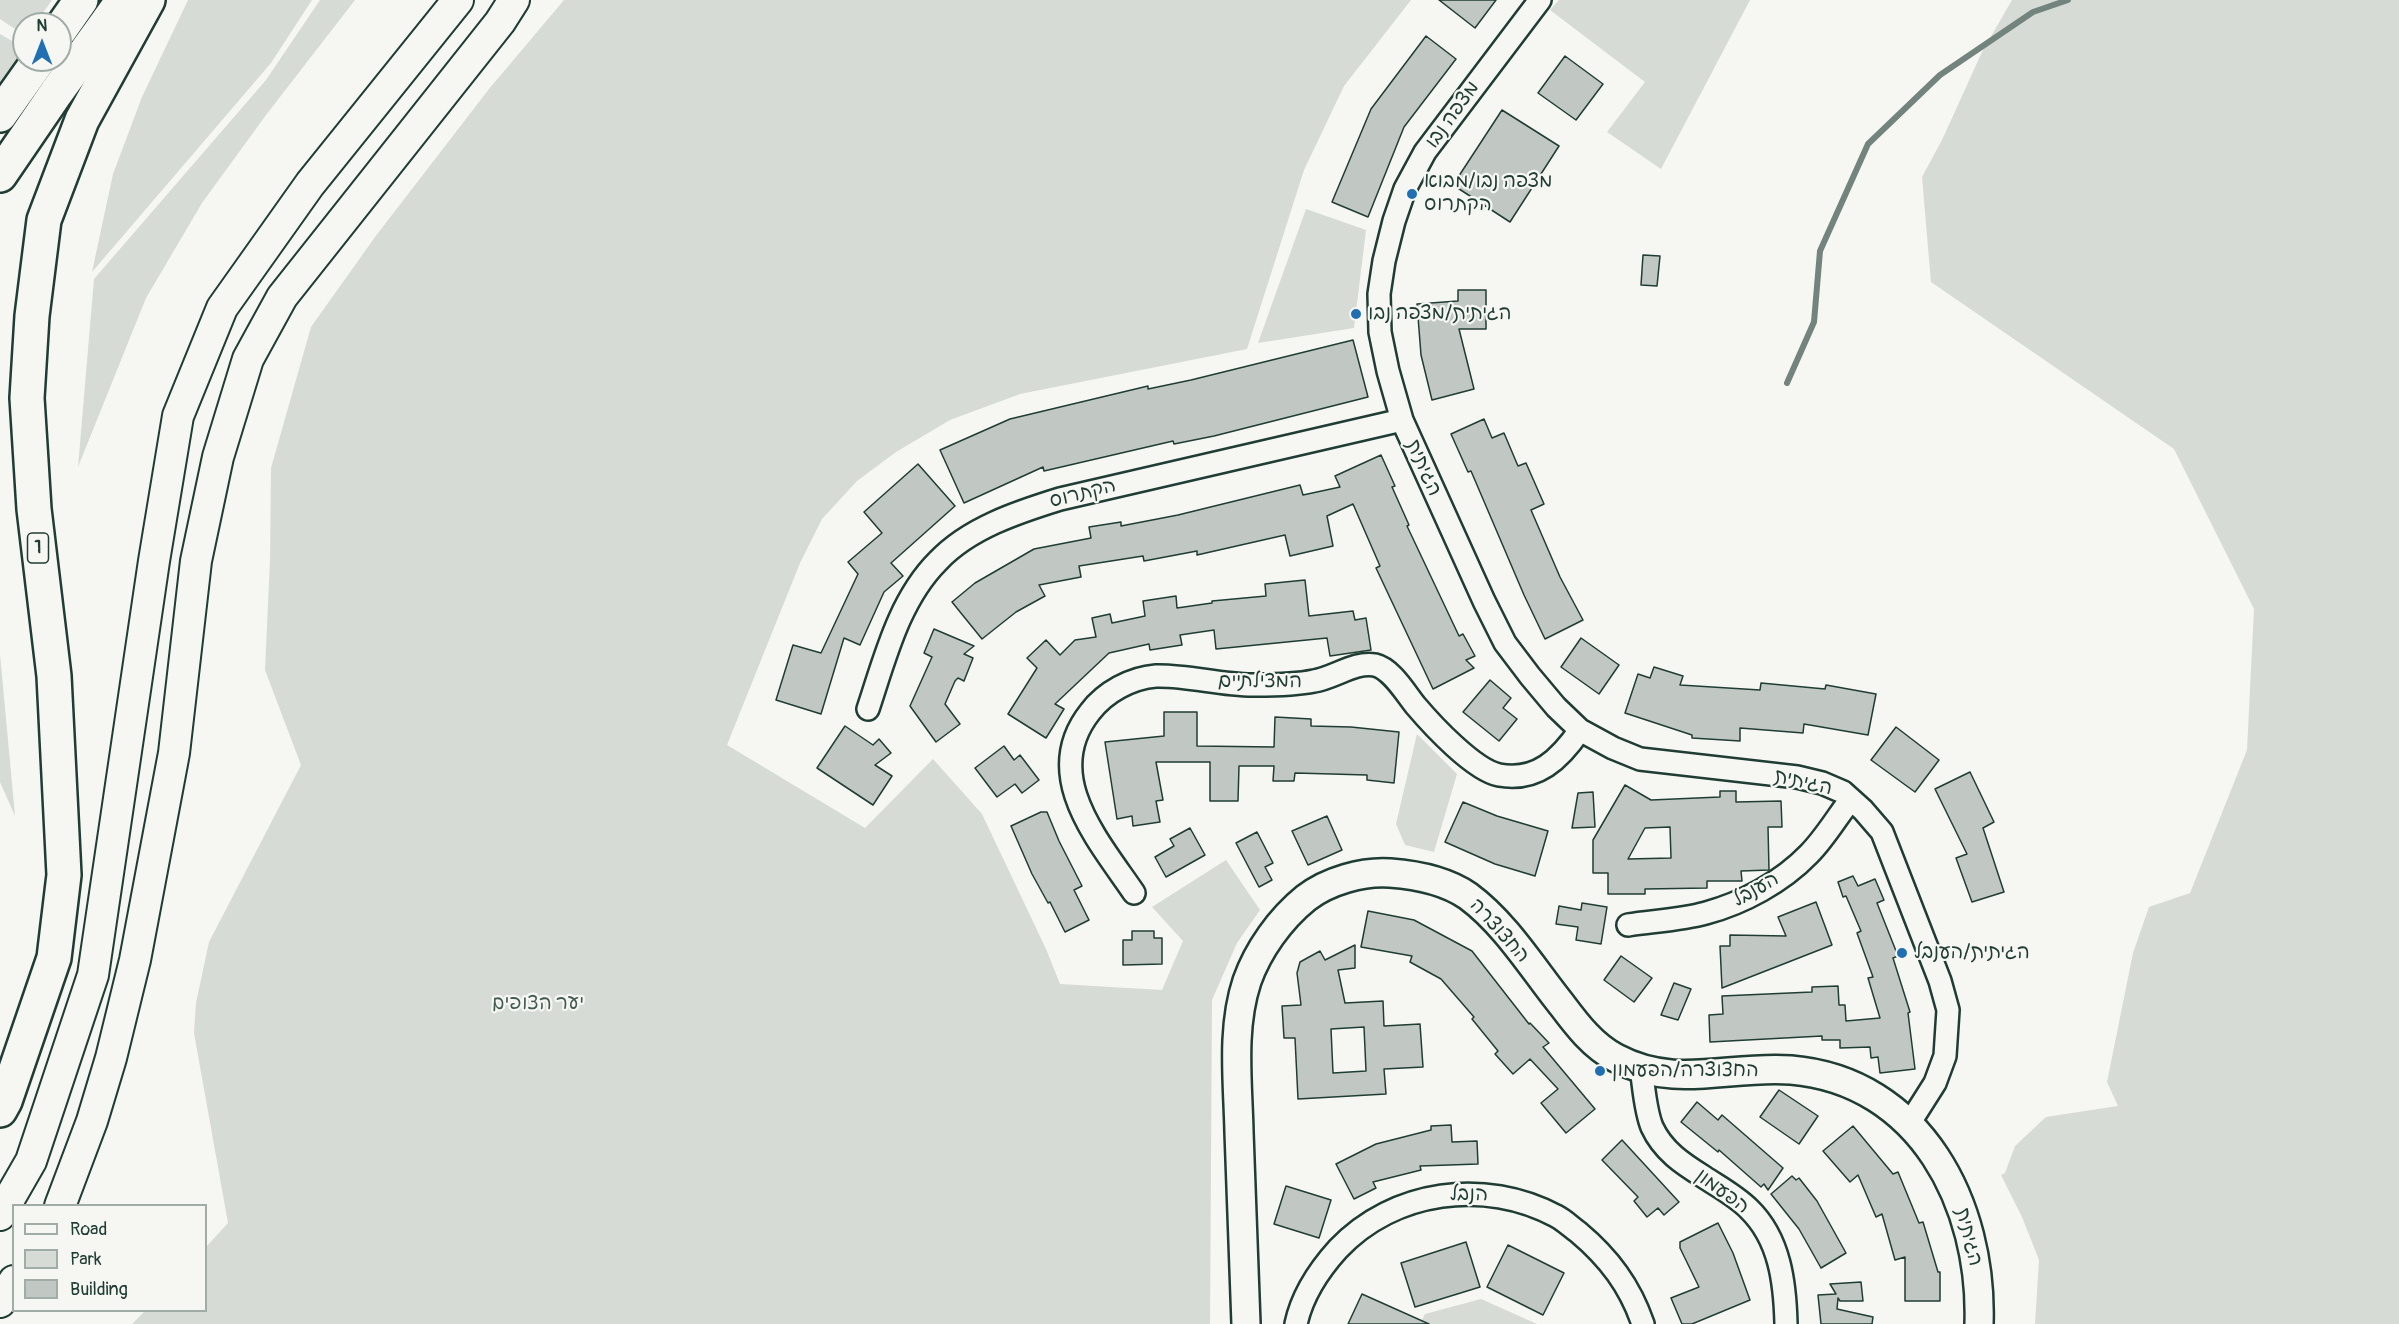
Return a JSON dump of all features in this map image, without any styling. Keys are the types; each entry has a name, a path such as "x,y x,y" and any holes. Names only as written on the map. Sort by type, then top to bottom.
{"main road":[{"path":"72,13 81,0"},
{"path":"0,175 123,0"},
{"name":"1","path":"0,1110 54,958 64,875 54,676 34,509 27,398 32,316 44,220 82,120 148,0"},
{"path":"0,1215 32,1161 93,975 154,561 178,416 222,308 310,184 458,0"},
{"path":"61,1204 92,1121 111,1058 135,960 174,753 196,561 219,457 248,358 282,297 500,22 514,0"},
{"path":"0,115 30,72"},
{"path":"0,1302 12,1284"}],"street":[{"name":"מצפה נבו","path":"1402,420 1380,332 1379,294 1394,221 1405,189 1425,152 1540,0"},
{"name":"הקתרוס","path":"868,709 903,612 917,588 938,560 961,542 992,525 1026,510 1060,499 1402,420"},
{"name":"הגיתית","path":"1402,420 1505,643 1536,684 1580,730 1613,748 1640,759 1797,777 1822,783 1843,792 1882,832 1940,981 1948,1010 1948,1029 1942,1065 1935,1083 1909,1124 1939,1161 1951,1180 1961,1204 1973,1247 1977,1274 1979,1324"},
{"name":"המצילתיים","path":"1134,893 1090,829 1078,803 1070,779 1070,754 1078,727 1095,705 1113,690 1136,680 1156,676 1245,686 1286,684 1316,681 1364,664 1378,666 1392,676 1419,710 1478,767 1496,774 1516,777 1531,774 1546,765 1565,751 1580,730"},
{"name":"הענבל","path":"1628,925 1705,914 1736,903 1760,890 1809,854 1851,799"},
{"name":"החצוצרה","path":"1246,1324 1237,1060 1242,1002 1248,980 1264,944 1288,915 1308,897 1346,879 1380,872 1432,879 1467,895 1506,934 1593,1042 1615,1057 1659,1073 1701,1076 1761,1070 1813,1073 1839,1079 1874,1097 1909,1124"},
{"name":"הפעמון","path":"1641,1068 1652,1126 1664,1146 1678,1161 1733,1196 1750,1210 1764,1228 1783,1273 1786,1324"},
{"name":"הנבל","path":"1296,1324 1298,1314 1312,1284 1332,1256 1352,1235 1378,1216 1440,1195 1483,1193 1507,1197 1558,1216 1612,1264 1636,1305 1643,1324"}],"green space":[{"path":"0,0 52,0 44,12 12,12 12,27 0,19"},
{"path":"188,0 312,0 271,63 92,272 113,174 142,97"},
{"path":"320,0 355,0 266,115 202,203 146,298 78,467 94,279 266,80"},
{"name":"יער הצופים","path":"564,0 1411,0 1344,86 1304,170 1247,349 1020,394 950,420 896,452 857,481 822,519 800,563 727,745 865,828 933,759 982,814 1046,949 1060,984 1162,990 1183,941 1152,907 1226,860 1260,910 1237,943 1212,1000 1210,1324 132,1324 144,1312 207,1312 207,1246 228,1223 194,1033 196,1003 209,942 301,765 265,670 271,468 311,327 375,237 489,89"},
{"path":"1559,0 1750,0 1661,169 1607,132 1645,82 1550,10"},
{"path":"2012,0 2399,0 2399,1324 2035,1324 2039,1260 2022,1217 2001,1175 2005,1173 2015,1146 2046,1117 2118,1106 2107,1082 2133,953 2149,907 2190,893 2247,750 2254,609 2174,449 1931,282 1922,177 1942,140 1982,52"},
{"path":"0,34 12,41 12,70 0,87"},
{"path":"1306,209 1366,230 1354,328 1258,343"},
{"path":"0,654 15,816 0,782"},
{"path":"1417,734 1457,774 1434,852 1405,845 1396,824"},
{"path":"1481,1299 1537,1324 1420,1324 1425,1314"}],"building":[{"path":"1439,0 1496,0 1475,28"},
{"path":"1426,36 1456,59 1404,127 1368,217 1332,202 1371,109"},
{"path":"1565,56 1603,84 1576,120 1538,93"},
{"path":"1502,110 1559,146 1510,222 1453,185"},
{"path":"1643,255 1660,256 1657,286 1641,285"},
{"path":"1458,290 1486,290 1486,329 1459,329 1474,389 1432,400 1421,355 1417,304 1458,301"},
{"path":"1353,340 1368,397 1214,436 1174,444 1173,441 1044,471 1043,467 964,503 940,450 1010,419 1148,386 1148,389 1191,380"},
{"path":"1484,419 1492,438 1504,433 1518,466 1526,463 1544,504 1531,510 1560,577 1583,620 1545,639 1471,471 1468,472 1451,434"},
{"path":"1381,455 1395,486 1392,487 1409,525 1407,526 1459,636 1463,634 1475,656 1466,660 1474,668 1433,689 1376,568 1380,566 1353,504 1327,516 1333,546 1290,556 1285,535 1197,555 1197,551 1144,561 1143,556 1079,566 1081,577 1039,585 1045,596 1016,612 982,639 952,602 975,583 1034,549 1091,538 1089,527 1121,522 1121,526 1178,515 1300,485 1303,495 1340,487 1335,476"},
{"path":"918,464 955,506 891,563 903,576 884,592 860,645 844,638 821,714 776,700 793,645 821,653 858,574 848,562 882,533 864,512"},
{"path":"1305,580 1309,616 1353,611 1355,620 1366,618 1371,650 1330,656 1327,638 1216,649 1214,630 1180,635 1182,645 1150,650 1149,644 1109,653 1055,704 1064,709 1046,738 1008,714 1037,668 1027,658 1046,640 1060,655 1075,640 1096,637 1092,618 1110,614 1112,623 1145,616 1143,601 1176,596 1177,608 1212,603 1212,601 1266,596 1265,584"},
{"path":"934,629 974,646 964,654 973,658 964,681 958,678 955,681 945,704 960,724 936,742 910,706 932,657 924,653"},
{"path":"1581,638 1619,665 1599,694 1561,667"},
{"path":"1654,667 1683,676 1680,685 1760,690 1761,683 1825,689 1826,685 1876,694 1868,735 1804,724 1803,733 1740,728 1740,741 1692,738 1692,735 1625,713 1638,674 1650,678"},
{"path":"1490,680 1511,698 1503,708 1517,719 1499,741 1463,712"},
{"path":"1164,712 1197,712 1197,746 1274,747 1275,717 1311,719 1311,726 1399,732 1394,783 1367,780 1367,775 1295,773 1294,781 1273,781 1274,766 1239,766 1238,801 1210,801 1210,762 1156,762 1163,800 1156,801 1160,822 1133,826 1132,816 1117,819 1105,742 1164,736"},
{"path":"845,726 873,745 879,739 891,753 875,765 892,776 873,805 817,768"},
{"path":"1896,727 1939,760 1915,792 1871,760"},
{"path":"1004,746 1014,760 1020,755 1039,780 1022,793 1015,784 997,797 975,768"},
{"path":"1970,772 1994,822 1983,828 2004,892 1972,902 1956,858 1967,854 1935,789"},
{"path":"1625,785 1651,800 1720,797 1720,791 1736,791 1736,802 1781,801 1782,827 1768,827 1769,870 1741,871 1742,881 1707,881 1707,888 1645,889 1645,894 1608,894 1608,873 1593,873 1593,840","holes":["1670,827 1671,858 1628,859 1645,828"]},
{"path":"1593,792 1595,827 1572,828 1578,793"},
{"path":"1463,802 1497,816 1548,831 1535,876 1495,864 1445,842"},
{"path":"1041,812 1047,812 1082,886 1074,890 1089,920 1065,932 1032,874 1011,826"},
{"path":"1327,816 1342,850 1308,865 1292,831"},
{"path":"1190,828 1205,855 1166,877 1155,857 1174,846 1170,839"},
{"path":"1257,832 1273,863 1265,867 1272,880 1259,887 1236,843"},
{"path":"1853,876 1858,886 1875,879 1884,900 1877,903 1898,956 1893,958 1910,1012 1908,1013 1915,1069 1880,1073 1878,1057 1871,1058 1870,1047 1840,1048 1840,1040 1822,1040 1822,1036 1710,1042 1709,1015 1723,1014 1722,996 1812,992 1812,987 1838,986 1839,1005 1845,1005 1846,1021 1880,1018 1868,978 1873,977 1857,933 1861,931 1846,896 1843,897 1838,882"},
{"path":"1816,902 1832,945 1722,988 1720,946 1730,946 1730,935 1786,936 1778,917"},
{"path":"1582,903 1607,907 1601,944 1576,940 1578,927 1556,924 1559,906 1581,910"},
{"path":"1368,911 1414,920 1472,951 1529,1024 1549,1043 1543,1047 1595,1109 1566,1133 1541,1103 1558,1089 1530,1059 1513,1074 1495,1054 1498,1051 1472,1019 1474,1017 1441,979 1410,962 1412,956 1361,947"},
{"path":"1132,931 1154,931 1154,938 1162,938 1162,964 1123,965 1123,940 1132,940"},
{"path":"1355,945 1355,968 1338,970 1345,1003 1383,1001 1384,1026 1420,1024 1423,1067 1384,1069 1386,1094 1298,1099 1295,1038 1284,1038 1282,1006 1301,1005 1297,973 1300,962 1320,951 1325,960","holes":["1364,1027 1366,1071 1333,1073 1331,1029"]},
{"path":"1621,956 1652,978 1634,1002 1604,980"},
{"path":"1674,983 1691,989 1678,1020 1661,1015"},
{"path":"1779,1090 1818,1116 1799,1144 1760,1117"},
{"path":"1697,1102 1718,1120 1722,1115 1783,1168 1768,1190 1764,1184 1761,1187 1719,1150 1718,1152 1681,1122"},
{"path":"1451,1125 1452,1142 1477,1141 1478,1164 1420,1166 1421,1170 1373,1182 1376,1188 1354,1199 1336,1164 1376,1144 1431,1130 1431,1126"},
{"path":"1853,1126 1893,1174 1898,1172 1919,1223 1923,1222 1938,1272 1940,1272 1940,1301 1905,1301 1905,1257 1895,1260 1882,1214 1876,1217 1858,1175 1850,1182 1823,1151"},
{"path":"1622,1140 1679,1202 1664,1215 1658,1208 1647,1217 1634,1201 1638,1197 1602,1160"},
{"path":"1792,1176 1796,1180 1799,1178 1817,1201 1846,1253 1821,1268 1799,1229 1771,1194"},
{"path":"1286,1186 1331,1200 1319,1238 1274,1224"},
{"path":"1718,1223 1733,1253 1750,1300 1692,1324 1682,1324 1671,1298 1699,1287 1680,1248 1680,1242"},
{"path":"1466,1242 1480,1287 1415,1307 1401,1263"},
{"path":"1508,1245 1564,1273 1543,1315 1487,1287"},
{"path":"1861,1282 1863,1301 1840,1301 1838,1298 1837,1309 1873,1317 1872,1324 1821,1324 1818,1295 1836,1294 1830,1284"},
{"path":"1362,1294 1429,1324 1348,1324"}],"waterway":[{"path":"1787,383 1814,322 1820,251 1868,144 1940,75 2033,12 2068,0"}],"place":[{"name":"מצפה נבו/מבוא הקתרוס","path":"1412,194"},
{"name":"הגיתית/מצפה נבו","path":"1356,314"},
{"name":"הגיתית/הענבל","path":"1902,953"},
{"name":"החצוצרה/הפעמון","path":"1600,1071"}]}
